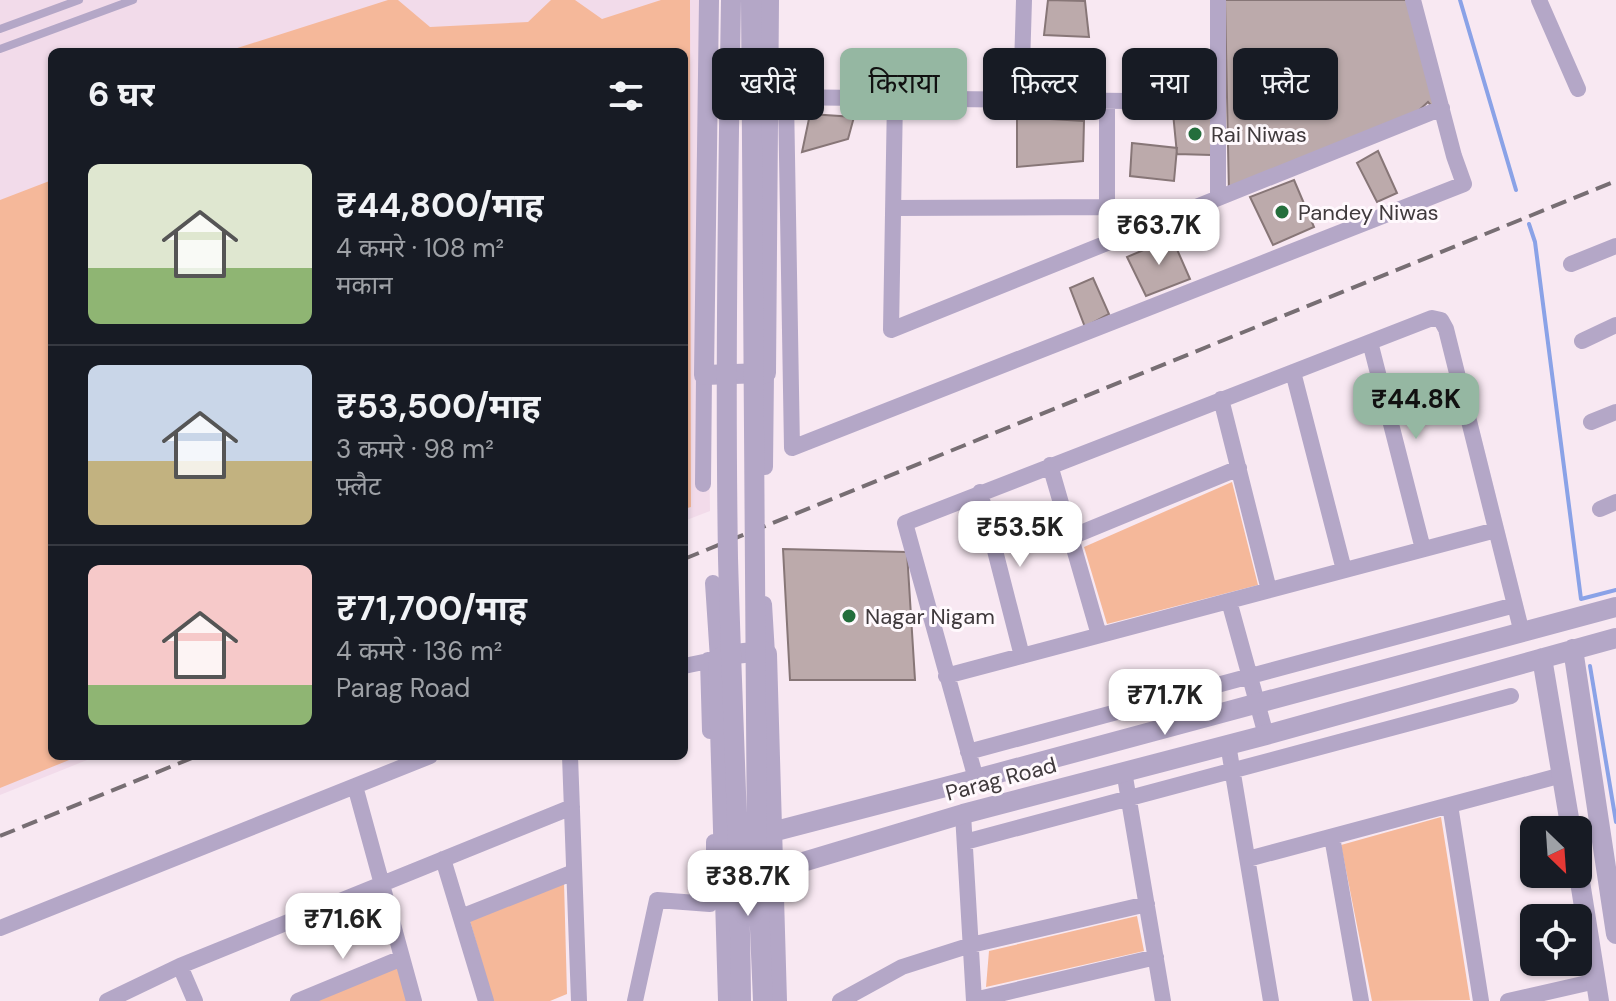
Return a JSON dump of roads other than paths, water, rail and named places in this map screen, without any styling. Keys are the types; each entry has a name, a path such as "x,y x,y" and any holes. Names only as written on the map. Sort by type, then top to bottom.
{"street":[{"path":"703,484 709,0"},
{"path":"731,0 726,323 728,543 740,865 741,1001"},
{"path":"751,0 757,857 763,1001"},
{"path":"769,0 773,48"},
{"path":"1023,48 1024,0"},
{"path":"1218,0 1218,198"},
{"path":"779,120 792,448 1464,184 1413,0"},
{"path":"1540,0 1578,89"},
{"path":"1107,243 1107,101 1218,102"},
{"path":"895,120 891,330 1442,108"},
{"path":"765,467 777,120"},
{"path":"893,208 1107,207"},
{"path":"1571,264 1616,246"},
{"path":"1432,318 1441,320 1446,329 1519,620 972,767 905,523 1370,342 1432,318"},
{"path":"1582,341 1616,325"},
{"path":"1370,342 1423,549"},
{"path":"1293,372 1344,570"},
{"path":"704,375 766,373"},
{"path":"1221,399 1269,590"},
{"path":"1591,422 1616,412"},
{"path":"1050,465 1099,635"},
{"path":"1071,537 1239,468"},
{"path":"980,492 1022,656"},
{"path":"1600,509 1616,502"},
{"path":"946,676 1496,530"},
{"path":"763,571 777,1001"},
{"path":"635,1001 657,900 710,904 714,900 713,583"},
{"path":"1229,601 1266,735"},
{"name":"Parag Road","path":"724,836 772,832 1059,742 1519,620 1588,615 1616,607"},
{"path":"1588,615 1594,644"},
{"name":"Parag Road","path":"724,881 773,871 963,814 1266,735 1616,638"},
{"path":"1573,649 1616,934"},
{"path":"688,665 725,655 763,651 767,654"},
{"path":"1542,658 1569,816"},
{"path":"713,659 724,836 728,1001"},
{"path":"965,842 1511,696"},
{"path":"1228,744 1271,1001"},
{"path":"0,928 420,760"},
{"path":"570,760 579,1001"},
{"path":"1124,771 1163,1001"},
{"path":"1248,859 1562,775"},
{"path":"355,786 414,1001"},
{"path":"1450,805 1481,1001"},
{"path":"107,1001 180,966 572,807"},
{"path":"963,814 974,1000 1156,957"},
{"path":"1332,837 1361,1001"},
{"path":"443,859 486,1001"},
{"path":"461,917 574,872"},
{"path":"1508,1001 1598,991 1581,888"},
{"path":"840,1001 902,967 971,945 1147,904"},
{"path":"298,1001 402,958"},
{"path":"180,966 195,1001"}],"lane":[{"path":"0,29 79,0"},
{"path":"0,49 133,0"}],"waterway":[{"path":"1460,0 1516,190"},
{"path":"1529,224 1535,242 1581,599 1616,590"},
{"path":"1590,666 1616,822"}],"railway":[{"path":"688,557 1616,181"},
{"path":"0,836 187,760"}],"place":[{"name":"Rai Niwas","path":"1195,134"},
{"name":"Pandey Niwas","path":"1282,212"},
{"name":"Nagar Nigam","path":"849,616"}]}
